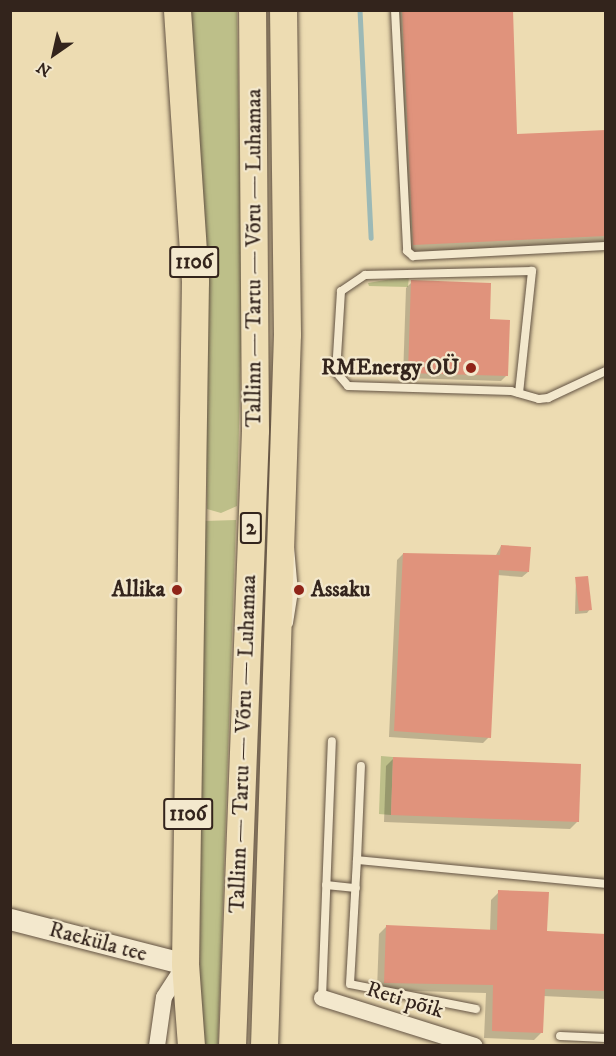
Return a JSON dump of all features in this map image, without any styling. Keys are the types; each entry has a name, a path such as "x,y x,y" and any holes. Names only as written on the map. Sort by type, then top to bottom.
{"highway":[{"name":"1106","path":"177,10 195,281 185,964 191,1046"},
{"name":"Tallinn — Tartu — Võru — Luhamaa","path":"232,1046 255,430 252,10"},
{"name":"Tallinn — Tartu — Võru — Luhamaa","path":"264,1046 282,525 288,172 283,10"}],"street":[{"name":"Raeküla tee","path":"10,919 185,964"},
{"path":"157,1046 164,997 185,964"},
{"name":"Reti põik","path":"322,998 475,1046"}],"lane":[{"path":"395,10 407,251 413,256 606,246"},
{"path":"519,393 532,272 365,274 341,291 339,381 348,386 519,393 548,398 606,371"},
{"path":"322,998 332,741"},
{"path":"361,766 350,984 476,1010"},
{"path":"357,861 606,884"},
{"path":"326,885 356,888"},
{"path":"560,1036 606,1038"}],"green space":[{"path":"186,11 237,11 242,308 237,506 221,513 207,509 203,198"},
{"path":"409,276 408,287 369,286 368,283"},
{"path":"236,520 218,1045 199,1046 204,521"},
{"path":"381,756 393,757 391,815 379,814"}],"building":[{"path":"402,10 513,10 517,134 606,130 606,236 413,245"},
{"path":"411,280 491,283 490,319 510,320 508,376 408,373"},
{"path":"501,545 531,547 529,572 499,570 491,738 394,731 403,553 500,555"},
{"path":"588,576 592,610 579,611 575,577"},
{"path":"393,757 581,764 579,822 391,815"},
{"path":"498,890 549,892 547,931 606,934 606,991 545,989 543,1033 492,1031 493,985 384,983 386,925 497,930"}],"waterway":[{"path":"360,10 371,238"}],"place":[{"name":"RMEnergy OÜ","path":"471,368"},
{"name":"Allika","path":"177,590"},
{"name":"Assaku","path":"299,590"}]}
